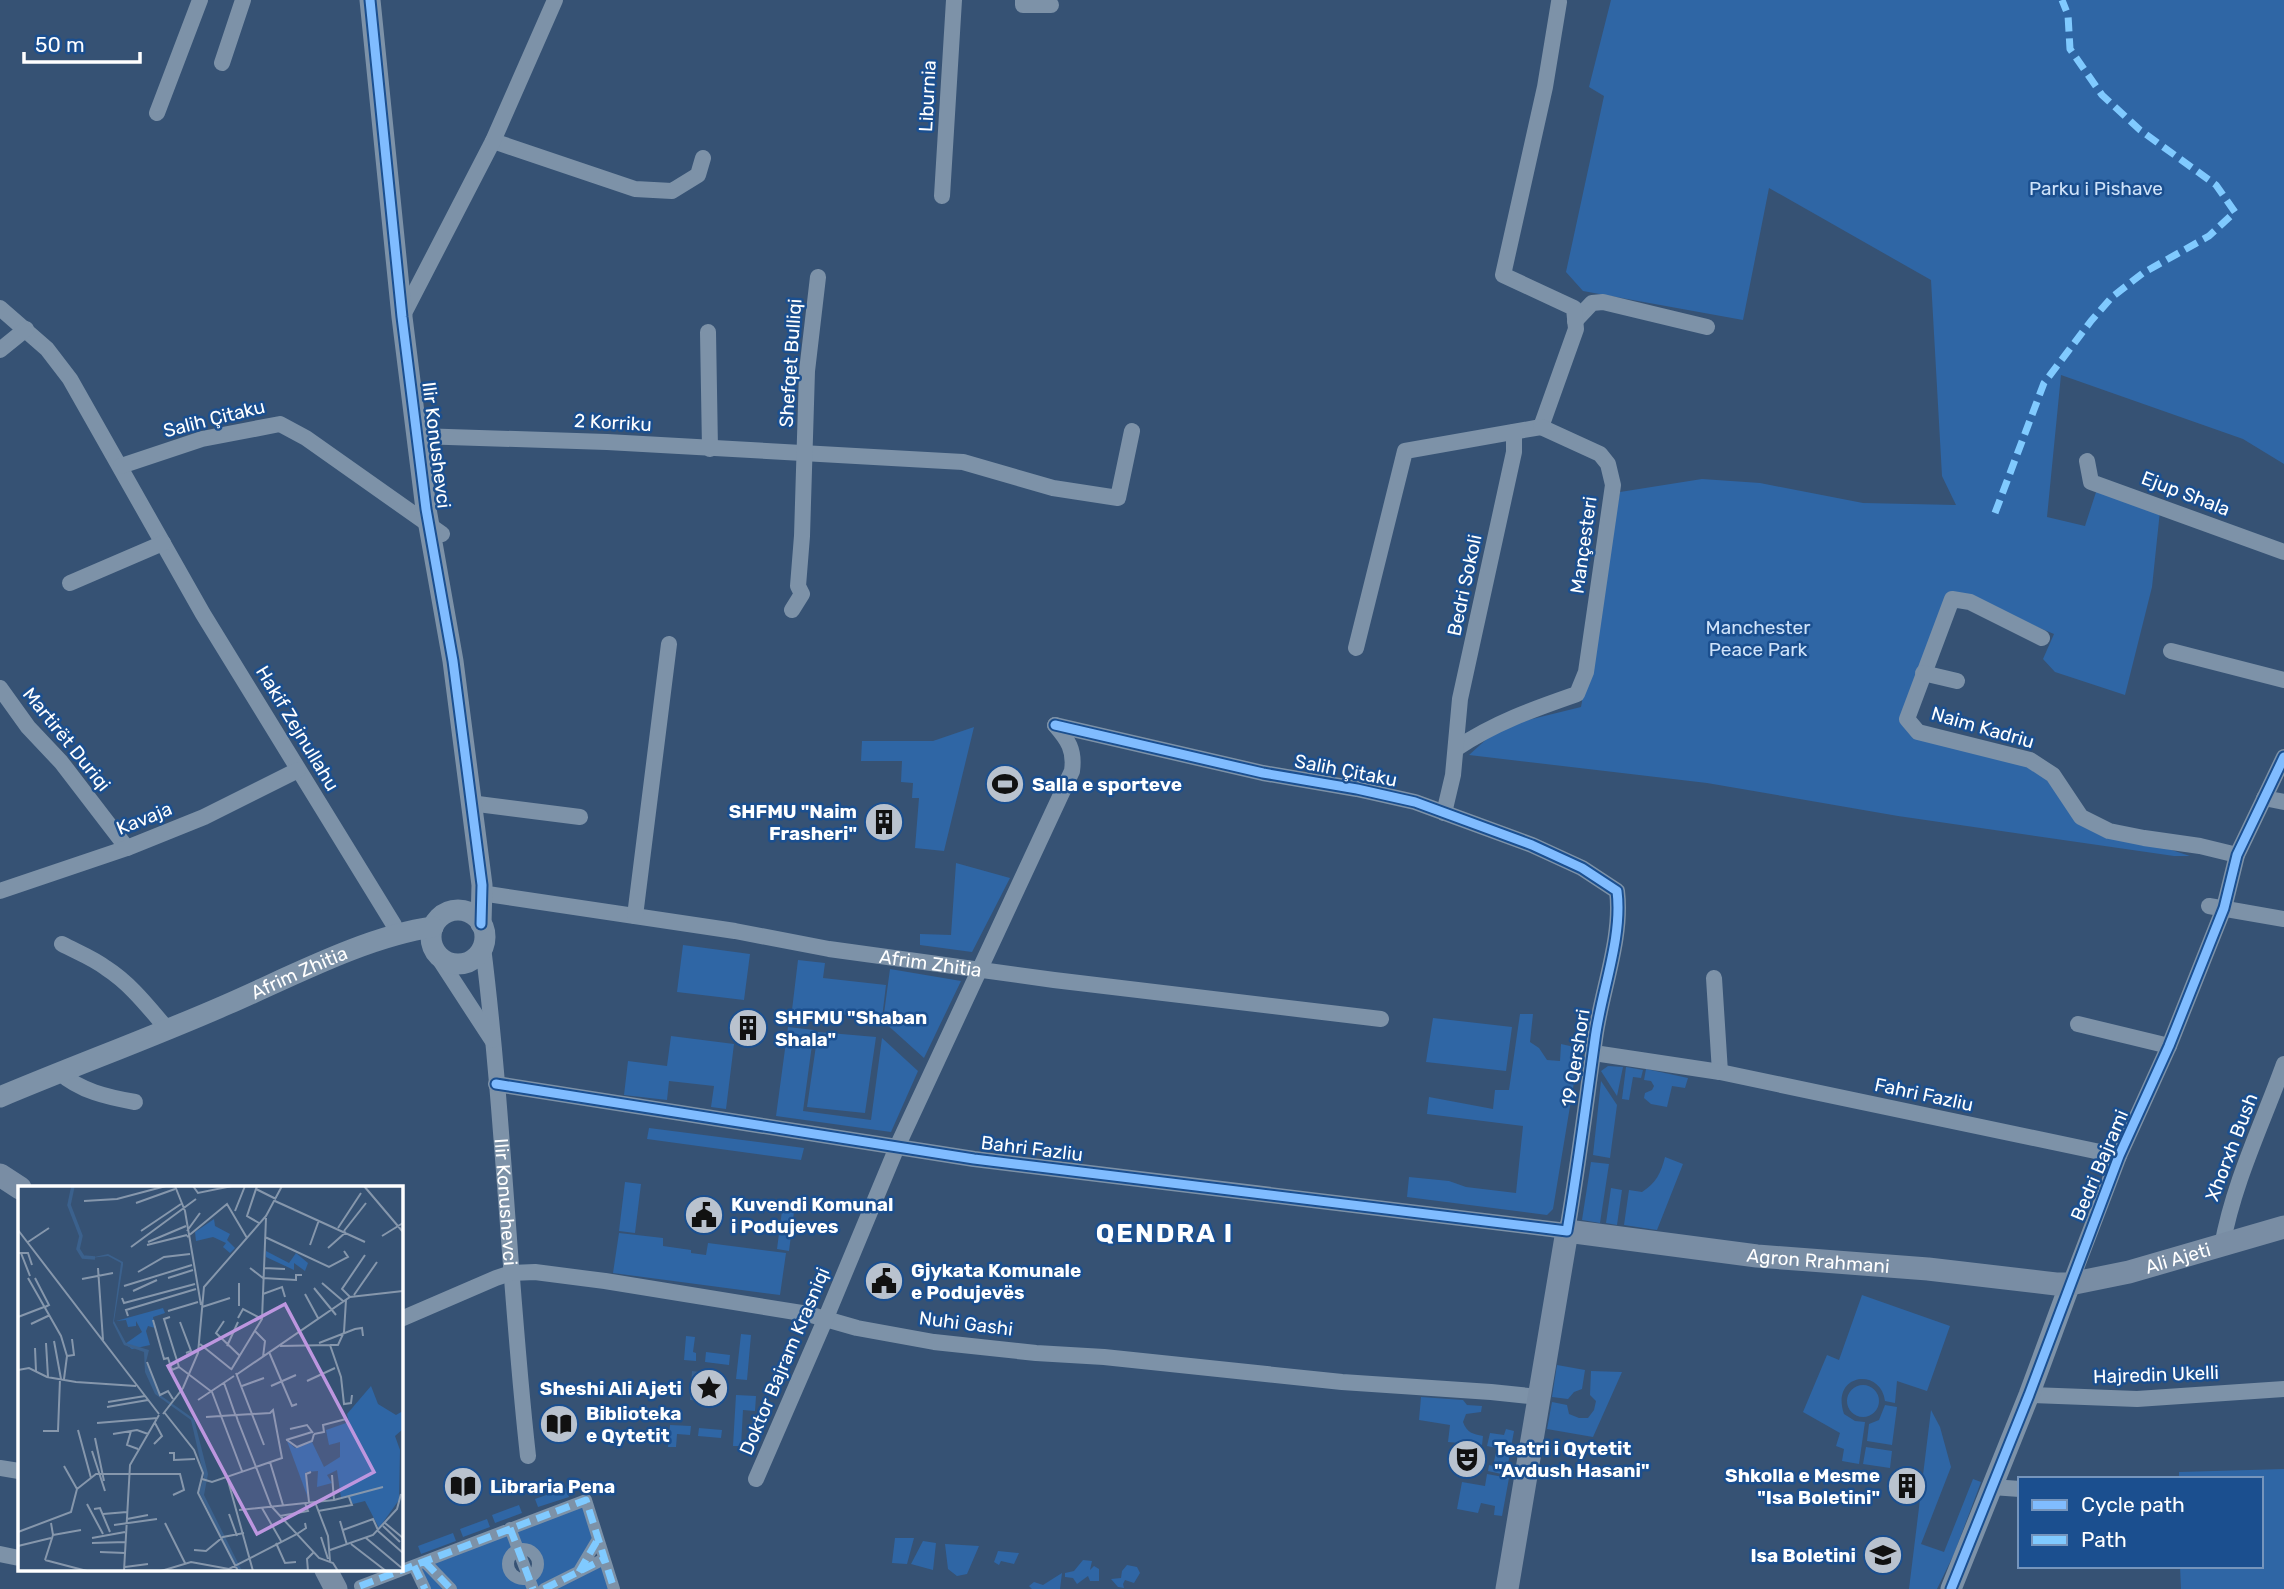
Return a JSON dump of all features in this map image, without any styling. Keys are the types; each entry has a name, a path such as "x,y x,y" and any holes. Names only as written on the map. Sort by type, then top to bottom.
{"main road":[{"path":"0,1175 18,1187"},
{"name":"Ali Ajeti","path":"2070,1283 2129,1272 2284,1227"},
{"name":"Agron Rrahmani","path":"1567,1231 1757,1256 2070,1283"},
{"name":"19 Qershori","path":"1514,1588 1539,1397 1567,1231"},
{"path":"327,1572 336,1589"}],"street":[{"path":"157,113 200,0"},
{"path":"222,63 243,0"},
{"name":"Ilir Konushevci","path":"370,0 402,317 426,509 453,661 481,893"},
{"path":"402,317 493,141 555,0"},
{"name":"Liburnia","path":"942,195 954,0"},
{"path":"1023,0 1023,5 1051,5"},
{"path":"1356,648 1405,451 1541,427 1576,329 1574,308 1503,275 1545,87 1559,2"},
{"path":"493,141 635,189 672,191 698,175 703,158"},
{"name":"Shefqet Bulliqi","path":"805,452 807,371 818,277"},
{"path":"1575,321 1592,303 1603,302 1707,327"},
{"name":"Hakif Zejnullahu","path":"0,308 47,349 70,379 203,614 394,925 396,935"},
{"path":"0,350 26,329"},
{"path":"708,332 710,449"},
{"name":"Salih Çitaku","path":"121,466 202,439 280,424 306,438 430,525"},
{"name":"Mançesteri","path":"1457,748 1488,727 1577,694 1586,672 1613,485 1608,464 1600,454 1541,427"},
{"name":"2 Korriku","path":"418,436 607,442 963,462 1053,488 1118,498 1132,431"},
{"name":"Bedri Sokoli","path":"1457,748 1461,699 1514,452 1514,432"},
{"path":"792,610 802,594 798,586 805,452"},
{"name":"Ejup Shala","path":"2087,461 2091,482 2284,552"},
{"path":"70,583 163,543"},
{"name":"Naim Kadriu","path":"2042,638 1970,602 1952,599 1907,719 1918,732 2029,760 2053,775 2081,817 2109,831 2237,855"},
{"path":"635,916 669,644"},
{"path":"2171,651 2284,680"},
{"name":"Naim Kadriu","path":"1923,673 1958,681"},
{"name":"Martirët Duriqi","path":"0,688 28,727 61,762 127,848"},
{"name":"Salih Çitaku","path":"1055,725 1263,773 1415,802 1532,845 1583,868 1616,891"},
{"name":"Doktor Bajram Krasniqi","path":"756,1479 897,1147 1072,771 1074,756 1069,742 1055,725"},
{"path":"1444,813 1457,748"},
{"name":"Bedri Bajrami","path":"1951,1589 2029,1395 2119,1156 2169,1046 2216,907 2237,855 2284,757"},
{"name":"Kavaja","path":"0,891 127,848 204,817 298,770"},
{"path":"2264,798 2284,802"},
{"path":"470,803 580,817"},
{"name":"19 Qershori","path":"1567,1231 1616,928 1619,907 1616,891"},
{"path":"481,893 465,905 444,914 433,927 431,941 436,954 492,1040"},
{"path":"436,954 442,960 458,964 473,960 483,947 481,893"},
{"name":"Afrim Zhitia","path":"481,893 735,930 829,949 1381,1019"},
{"path":"2216,907 2284,919"},
{"path":"452,911 469,913 481,924"},
{"name":"Afrim Zhitia","path":"0,1097 168,1030 311,968 410,930 433,927"},
{"path":"62,944 118,976 168,1030"},
{"name":"Ilir Konushevci","path":"483,947 528,1456"},
{"path":"1714,978 1720,1072"},
{"path":"2078,1024 2169,1046"},
{"name":"Fahri Fazliu","path":"1594,1053 1720,1072 2119,1156"},
{"name":"Xhorxh Bush","path":"2222,1246 2228,1211 2237,1183 2284,1063"},
{"path":"59,1072 71,1083 92,1092 135,1102"},
{"name":"Bahri Fazliu","path":"496,1084 974,1159 1567,1231"},
{"name":"Nuhi Gashi","path":"402,1319 511,1273 535,1272 792,1311 857,1328 934,1342 1342,1382 1539,1397"},
{"name":"Hajredin Ukelli","path":"2029,1395 2137,1399 2284,1389"},
{"path":"0,1468 18,1471"},
{"path":"1992,1487 2018,1489"},
{"path":"402,1570 586,1500 614,1589"},
{"path":"510,1528 531,1584"},
{"path":"579,1572 598,1539"},
{"path":"0,1554 18,1558"},
{"path":"544,1589 604,1559"},
{"path":"420,1564 425,1589"},
{"path":"420,1564 451,1589"},
{"path":"359,1586 398,1572"}],"green space":[{"name":"Parku i Pishave","path":"1611,0 2284,0 2284,464 2243,439 2061,375 2047,517 2085,526 2097,489 2160,511 2152,587 2125,695 2055,672 2043,659 2054,634 1952,591 1903,719 2029,765 2045,775 2076,819 2190,856 2174,856 1898,816 1707,783 1469,755 1500,727 1581,707 1620,492 1702,479 1760,483 1863,503 1956,505 1942,476 1931,280 1769,188 1743,320 1583,291 1566,272 1604,96 1589,87"},
{"path":"974,727 944,851 915,848 919,798 912,798 913,783 901,782 902,761 861,761 862,741 933,741"},
{"path":"956,863 1010,878 972,952 920,945 920,934 951,935"},
{"path":"683,945 750,954 744,1000 677,992"},
{"path":"798,960 825,963 823,978 886,985 882,1018 792,1010"},
{"path":"890,969 961,981 924,1058 883,1021"},
{"path":"1520,1014 1533,1014 1530,1042 1539,1048 1547,1060 1560,1061 1561,1044 1579,1052 1553,1209 1547,1215 1407,1197 1409,1177 1516,1193 1523,1126 1427,1114 1429,1097 1493,1109 1495,1090 1509,1090"},
{"path":"1433,1018 1512,1027 1506,1071 1426,1062"},
{"path":"788,1027 814,1030 803,1111 871,1120 882,1038 918,1071 891,1132 776,1116"},
{"path":"818,1032 876,1037 865,1113 807,1107"},
{"path":"671,1036 734,1044 726,1109 711,1107 714,1086 669,1081 667,1100 624,1095 628,1061 667,1066"},
{"path":"1608,1066 1623,1067 1617,1096 1601,1071"},
{"path":"1626,1067 1643,1070 1641,1078 1633,1077 1629,1100 1622,1099"},
{"path":"1646,1069 1688,1078 1685,1088 1672,1086 1667,1107 1651,1104 1644,1098 1645,1093 1654,1086 1651,1081 1644,1080"},
{"path":"1601,1081 1617,1105 1610,1158 1593,1155"},
{"path":"649,1128 804,1148 801,1160 647,1139"},
{"path":"1665,1157 1683,1164 1657,1230 1624,1225 1629,1190 1642,1192 1651,1185 1660,1173"},
{"path":"1591,1162 1609,1164 1600,1223 1582,1220"},
{"path":"625,1182 641,1184 635,1233 619,1231"},
{"path":"1611,1188 1622,1190 1617,1225 1606,1223"},
{"path":"783,1203 795,1204 789,1251 777,1249"},
{"path":"619,1233 663,1238 663,1246 706,1255 708,1243 786,1253 780,1295 613,1273"},
{"path":"1862,1295 1950,1326 1927,1391 1897,1381 1895,1403 1885,1401 1882,1390 1867,1379 1858,1379 1844,1390 1844,1414 1855,1421 1865,1422 1859,1464 1842,1461 1844,1449 1836,1446 1840,1433 1803,1412 1827,1355 1839,1360"},
{"path":"741,1334 751,1335 747,1380 736,1379"},
{"path":"686,1336 695,1337 693,1352 696,1353 696,1361 684,1360"},
{"path":"706,1352 730,1355 729,1365 705,1362"},
{"path":"1557,1365 1585,1370 1582,1389 1574,1392 1568,1399 1552,1397"},
{"path":"1591,1371 1622,1372 1593,1437 1547,1429 1552,1402 1567,1405 1569,1414 1588,1418 1596,1401 1590,1395"},
{"path":"1863,1385 1874,1390 1879,1401 1874,1412 1863,1417 1852,1412 1847,1401 1852,1390"},
{"path":"736,1395 756,1396 755,1411 743,1410 741,1446 733,1446"},
{"path":"1421,1397 1463,1400 1467,1405 1482,1406 1481,1412 1466,1414 1463,1422 1466,1429 1483,1436 1482,1445 1448,1442 1450,1425 1419,1420"},
{"path":"1885,1405 1897,1407 1892,1445 1867,1441 1869,1424 1879,1420"},
{"path":"1931,1410 1940,1427 1951,1467 1921,1544 1944,1552 1973,1479 1981,1482 1954,1554 1937,1589 1909,1589"},
{"path":"670,1425 691,1426 690,1435 677,1434 676,1447 668,1447"},
{"path":"699,1428 722,1430 721,1438 698,1436"},
{"path":"1506,1429 1514,1431 1506,1475 1488,1471 1489,1465 1493,1466 1497,1448 1487,1446 1490,1433 1504,1435"},
{"path":"1866,1447 1892,1451 1890,1468 1863,1464"},
{"path":"2284,1469 2284,1589 2181,1589 2180,1568 2263,1568 2263,1477 2179,1477 2179,1472"},
{"path":"1487,1474 1509,1478 1502,1516 1494,1515 1495,1506 1481,1503 1478,1513 1457,1509 1462,1482 1485,1486"},
{"path":"566,1488 569,1497 538,1507 535,1499"},
{"path":"586,1500 598,1539 579,1571 606,1565 614,1589 425,1589 414,1566","holes":["525,1549 537,1558 538,1565 536,1573 522,1580 513,1576 507,1563 515,1551"]},
{"path":"519,1505 522,1513 495,1523 492,1515"},
{"path":"487,1519 490,1527 463,1537 460,1529"},
{"path":"453,1533 456,1541 421,1554 418,1546"},
{"path":"895,1538 914,1538 907,1564 892,1563"},
{"path":"923,1541 936,1543 933,1570 911,1564"},
{"path":"945,1544 979,1546 967,1574 957,1576 948,1569"},
{"path":"998,1551 1019,1553 1014,1564 1001,1561 999,1565 994,1562"},
{"path":"1083,1560 1092,1561 1090,1570 1094,1566 1099,1569 1099,1581 1090,1581 1088,1576 1077,1584 1073,1578 1065,1577 1065,1573 1074,1571"},
{"path":"1127,1565 1137,1567 1140,1573 1134,1583 1125,1580 1124,1588 1118,1587 1111,1579 1121,1578"},
{"path":"1062,1573 1060,1589 1032,1589 1029,1586 1034,1582 1043,1585"}],"shaded area":[{"path":"692,1371 709,1373 706,1401 690,1400"}],"marked path":[{"path":"1995,513 2044,383 2091,321 2112,297 2143,273 2209,236 2235,212 2216,185 2140,130 2102,95 2070,49 2068,15 2062,0"},
{"path":"402,1570 586,1500 614,1589"},
{"path":"510,1528 533,1589"},
{"path":"579,1572 598,1539"},
{"path":"544,1589 604,1559"},
{"path":"425,1562 451,1589"},
{"path":"414,1566 425,1589"},
{"path":"360,1586 397,1572"}],"cycle path":[{"path":"370,0 402,317 426,509 453,661 482,885 481,924"},
{"path":"496,1084 974,1159 1567,1231 1598,1021 1617,927 1617,891 1582,868 1532,845 1415,802 1263,773 1055,725"},
{"path":"1951,1589 2029,1395 2119,1156 2169,1046 2224,908 2237,855 2284,757"}],"place":[{"name":"Salla e sporteve","path":"1005,784"},
{"name":"SHFMU \"Naim Frasheri\"","path":"884,822"},
{"name":"SHFMU \"Shaban Shala\"","path":"748,1028"},
{"name":"Kuvendi Komunal i Podujeves","path":"704,1215"},
{"name":"Gjykata Komunale e Podujevës","path":"884,1281"},
{"name":"Sheshi Ali Ajeti","path":"709,1388"},
{"name":"Biblioteka e Qytetit","path":"559,1424"},
{"name":"Teatri i Qytetit \"Avdush Hasani\"","path":"1467,1459"},
{"name":"Libraria Pena","path":"463,1486"},
{"name":"Shkolla e Mesme \"Isa Boletini\"","path":"1907,1486"},
{"name":"Isa Boletini","path":"1883,1555"}],"district":[{"name":"QENDRA I","path":"1165,1233"}],"park label":[{"name":"Manchester Peace Park","path":"1758,638"}]}
